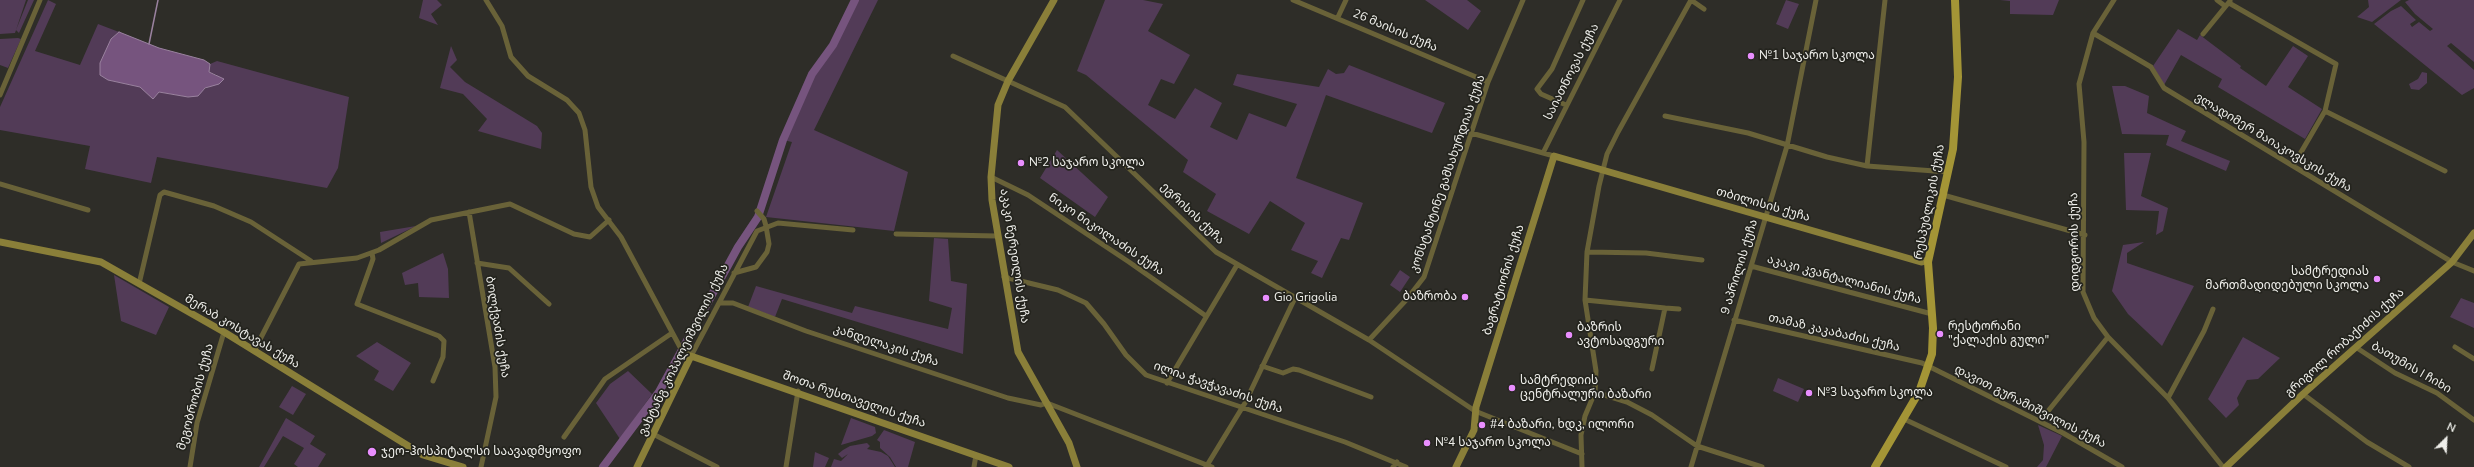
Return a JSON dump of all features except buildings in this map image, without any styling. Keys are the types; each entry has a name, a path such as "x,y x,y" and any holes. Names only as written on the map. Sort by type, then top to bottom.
{"main road":[{"name":"რესპუბლიკის ქუჩა","path":"1875,467 1919,392 1928,367 1933,344 1927,261 1953,150 1957,100 1955,0"}],"street":[{"path":"0,95 40,0"},
{"path":"486,0 502,26 511,57 528,76 567,100 579,113 585,130 591,187 598,208 609,220 620,237 682,349 691,356"},
{"name":"აკაკი წერეთლის ქუჩა","path":"1054,0 1008,81 998,105 991,177 997,236 1018,352 1069,443 1077,467"},
{"name":"26 მაისის ქუჩა","path":"1293,0 1338,17 1488,82"},
{"path":"1338,17 1346,0"},
{"path":"1566,105 1542,94 1537,89 1552,68 1583,0"},
{"name":"საიათნოვას ქუჩა","path":"1543,153 1620,0"},
{"path":"1582,467 1581,435 1585,416 1595,392 1596,370 1585,300 1587,252 1604,169 1618,132 1691,0 1704,9"},
{"name":"9 აპრილის ქუჩა","path":"1691,467 1787,146 1816,0"},
{"path":"1867,166 1885,0"},
{"name":"დიდგორის ქუჩა","path":"2114,0 2093,33 2079,84 2084,142 2084,292 2094,318 2108,337 2168,398 2223,467"},
{"path":"2216,0 2228,3 2336,64 2325,111 2293,166"},
{"name":"კონსტანტინე გამსახურდიას ქუჩა","path":"1369,340 1407,300 1424,277 1488,82 1521,1"},
{"path":"2204,34 2228,3"},
{"name":"ვლადიმერ მაიაკოვსკის ქუჩა","path":"2093,33 2152,67 2164,88 2452,262 2474,271"},
{"name":"ეგრისის ქუჩა","path":"953,56 1065,107 1216,252 1369,340 1475,411 1582,454"},
{"path":"2325,111 2445,171"},
{"path":"1665,116 1748,133 1787,146 1867,166 1948,172"},
{"name":"თბილისის ქუჩა","path":"1471,134 1604,169 1766,215 1921,262 1927,261"},
{"name":"ბაგრატიონის ქუჩა","path":"1456,467 1474,430 1475,411 1554,156"},
{"name":"ნიკო ნიკოლაძის ქუჩა","path":"991,177 1028,195 1130,262 1206,316"},
{"path":"0,184 88,210"},
{"path":"139,284 160,195 164,192 214,206 251,222 311,261"},
{"path":"1943,195 2085,235"},
{"path":"254,351 296,267 300,264 311,261 357,258 372,253 430,220 510,204 574,234 590,237 609,220"},
{"name":"ბოლქვაძის ქუჩა","path":"469,212 495,367 496,397 481,467"},
{"path":"734,273 753,268 765,257 769,244 766,226 759,213"},
{"path":"766,226 778,222 853,230"},
{"name":"ვახტანგ კოპალეიშვილის ქუჩა","path":"638,467 655,435 691,356 721,303 734,273 757,231 766,226"},
{"name":"გრიგოლ რობაქიძის ქუჩა","path":"2226,467 2303,394 2357,348 2452,262 2474,233"},
{"path":"896,234 997,236"},
{"name":"მერაბ კოსტავას ქუჩა","path":"0,242 87,258 101,262 224,332 423,455 463,467"},
{"path":"1587,252 1646,253 1702,260"},
{"path":"372,253 373,259 357,304 439,336 444,341 443,357 434,381"},
{"path":"477,263 509,268 549,304"},
{"path":"1167,383 1237,265"},
{"name":"აკაკი კვანტალიანის ქუჩა","path":"1750,266 1932,314"},
{"name":"ილია ჭავჭავაძის ქუჩა","path":"1004,277 1058,290 1086,303 1104,324 1126,355 1146,375 1397,462 1406,467"},
{"path":"1208,466 1242,408 1295,298"},
{"path":"1585,300 1679,309"},
{"name":"კანდელაკის ქუჩა","path":"721,303 732,303 806,331 1008,398 1041,405 1047,403 1208,466"},
{"path":"1652,369 1666,308"},
{"path":"2168,398 2204,332 2213,309"},
{"name":"თამაზ კაკაბაძის ქუჩა","path":"1734,320 1922,362 1928,367"},
{"name":"მეგობრობის ქუჩა","path":"190,467 197,423 224,332"},
{"path":"564,437 605,379 672,333"},
{"path":"2040,421 2074,377 2108,337"},
{"path":"2455,347 2474,359"},
{"name":"ბათუმის I ჩიხი","path":"2357,348 2395,373 2437,392 2474,420"},
{"name":"შოთა რუსთაველის ქუჩა","path":"691,356 798,391 1009,467"},
{"path":"1262,366 1283,373 1292,369 1300,370 1371,397"},
{"name":"დავით გურამიშვილის ქუჩა","path":"1928,367 2040,421 2122,467"},
{"path":"786,467 798,391"},
{"path":"1595,392 1633,405 1697,446 1762,467"},
{"path":"2303,394 2367,442 2409,467"},
{"path":"1904,419 2006,467"},
{"path":"655,435 717,467"},
{"path":"974,467 976,455"},
{"path":"1393,467 1397,462"}],"shaded area":[{"path":"0,0 26,0 15,33 0,34"},
{"path":"28,0 34,0 19,33 16,30"},
{"path":"48,0 56,4 35,51 80,65 98,24 119,32 111,39 105,77 112,81 141,87 153,99 158,92 188,97 211,86 217,75 209,72 210,64 217,61 349,97 338,168 327,188 157,157 151,183 85,169 90,146 0,130 0,107"},
{"path":"423,0 437,0 442,5 431,14 438,25 419,18"},
{"path":"855,0 878,0 814,130 908,172 894,231 766,217 792,142 783,140 812,74 833,45"},
{"path":"1105,0 1143,0 1163,4 1148,31 1190,55 1174,84 1161,79 1148,105 1175,119 1195,88 1222,103 1210,127 1237,140 1249,113 1286,127 1297,104 1233,85 1237,74 1319,87 1328,69 1336,74 1344,73 1349,65 1445,103 1432,133 1326,95 1296,178 1363,203 1349,240 1341,238 1322,278 1311,273 1318,261 1291,250 1305,223 1270,201 1249,234 1207,211 1216,194 1183,172 1188,160 1086,75 1077,71"},
{"path":"1425,0 1467,0 1481,11 1468,30"},
{"path":"1786,0 1799,4 1788,29 1776,24"},
{"path":"2000,0 2059,0 2053,15 2010,14 2010,1"},
{"path":"2368,0 2401,0 2372,22 2357,17 2369,7"},
{"path":"2409,0 2474,0 2474,62 2451,43 2447,46 2474,70 2474,88 2462,95 2374,24 2391,11 2401,6 2416,20 2410,24 2412,27 2419,22 2430,31 2433,29 2415,14 2405,2"},
{"path":"2178,29 2197,40 2200,35 2241,66 2240,68 2266,86 2293,46 2308,56 2288,87 2322,109 2305,139 2218,87 2222,79 2181,55 2164,85 2153,66"},
{"path":"119,32 159,48 204,60 210,64 209,72 224,79 219,84 205,88 198,96 188,97 159,92 153,99 140,87 108,80 100,75 100,63 111,39"},
{"path":"0,39 21,39 8,68 0,65"},
{"path":"451,46 457,60 450,67 465,82 537,126 542,133 541,149 478,131 487,119 463,94 440,88"},
{"path":"2422,72 2427,73 2427,83 2419,90 2411,89 2409,84 2418,79"},
{"path":"2112,86 2125,86 2149,96 2147,113 2186,131 2181,141 2230,161 2226,171 2166,145 2169,135 2122,134"},
{"path":"1057,150 1108,197 1095,217 1040,178"},
{"path":"2124,153 2151,153 2141,196 2168,208 2163,231 2156,235 2159,211 2126,210"},
{"path":"416,226 381,243 380,232"},
{"path":"934,238 948,239 951,281 967,284 963,354 782,299 775,317 748,307 756,286 852,313 855,306 948,329 952,308 929,301"},
{"path":"2144,242 2127,253 2127,263 2194,286 2162,346 2128,314 2112,291 2123,245"},
{"path":"443,253 448,269 449,298 419,297 418,283 405,285 402,273"},
{"path":"1400,270 1410,277 1400,292 1390,285"},
{"path":"114,275 169,307 156,335 121,321"},
{"path":"2461,298 2474,303 2474,328 2450,317"},
{"path":"2243,337 2280,358 2258,379 2247,380 2237,398 2239,405 2226,418 2208,399"},
{"path":"377,342 411,363 393,391 374,380 379,371 356,356"},
{"path":"628,371 652,394 620,439 596,403 610,384"},
{"path":"1778,378 1804,389 1798,402 1773,391"},
{"path":"292,386 306,394 293,415 279,407"},
{"path":"286,418 315,436 310,444 326,454 318,467 298,467 294,464 304,448 283,436 264,467 259,467"},
{"path":"851,418 875,427 876,433 872,436 841,445"},
{"path":"2038,425 2062,436 2046,467 2037,467 2043,460 2044,445"},
{"path":"884,430 915,442 908,467 896,467 890,457 880,448 880,442 877,440"},
{"path":"867,443 870,446 867,449 881,452 888,456 895,467 831,467 834,459 841,461 848,454 842,458 838,454 843,450 850,446"},
{"path":"815,452 829,458 825,467 813,467"}],"waterway":[{"path":"149,44 158,0"},
{"path":"603,467 659,392 738,247 758,217 783,140 812,74 833,45 855,0"}],"place":[{"name":"№1 საჯარო სკოლა","path":"1751,56"},
{"name":"№2 საჯარო სკოლა","path":"1021,163"},
{"name":"სამტრედიას მართმადიდებული სკოლა","path":"2377,279"},
{"name":"ბაზრობა","path":"1465,297"},
{"name":"Gio Grigolia","path":"1266,298"},
{"name":"რესტორანი \"ქალაქის გული\"","path":"1940,334"},
{"name":"ბაზრის ავტოსადგური","path":"1569,335"},
{"name":"სამტრედიის ცენტრალური ბაზარი","path":"1512,388"},
{"name":"№3 საჯარო სკოლა","path":"1809,393"},
{"name":"#4 ბაზარი, ხდკ, ილორი","path":"1482,425"},
{"name":"№4 საჯარო სკოლა","path":"1427,443"},
{"name":"ჯეო-ჰოსპიტალსი საავადმყოფო","path":"372,452"}]}
